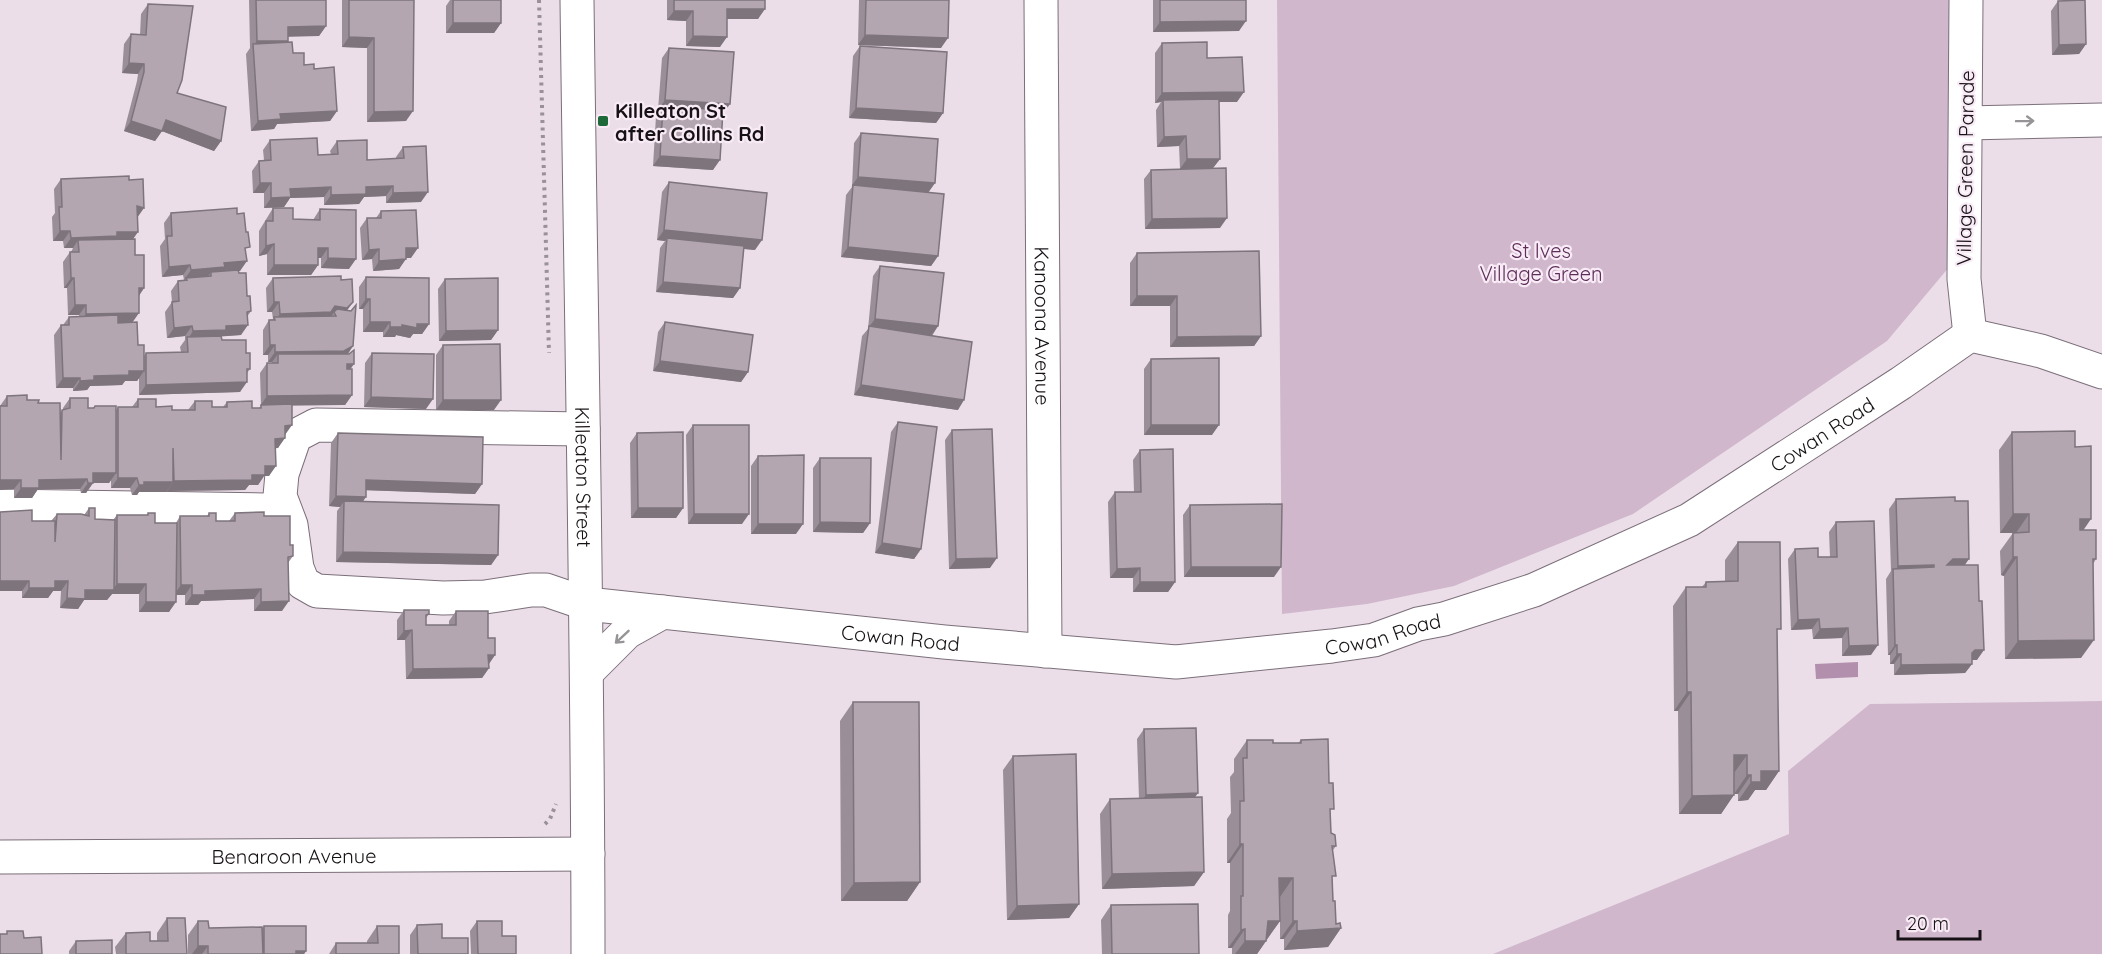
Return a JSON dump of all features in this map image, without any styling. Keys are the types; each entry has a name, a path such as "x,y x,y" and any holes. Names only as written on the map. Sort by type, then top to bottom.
{"street":[{"name":"Killeaton Street","path":"577,0 587,604 588,954"},
{"name":"Kanoona Avenue","path":"1041,0 1045,651"},
{"name":"Village Green Parade","path":"1966,0 1964,279 1970,335"},
{"path":"1966,123 2102,120"},
{"name":"Cowan Road","path":"583,429 316,425 295,436 282,474 280,496 291,525 297,568 303,583 317,591 443,598 485,597 546,590 587,604 1045,651 1176,662 1374,640 1418,624 1534,590 1689,520 1892,390 1970,335"},
{"path":"1970,335 2041,351 2102,372"},
{"path":"0,506 265,510 283,507"},
{"path":"587,672 627,632 663,612"},
{"name":"Benaroon Avenue","path":"0,857 588,854"}],"green space":[{"name":"St Ives Village Green","path":"1277,0 1950,0 1950,266 1887,341 1633,514 1454,586 1367,604 1282,614"},
{"path":"2102,701 2102,954 1493,954 1789,834 1788,771 1870,704"}],"shaded area":[{"path":"1858,662 1858,677 1816,679 1815,664"}],"building":[{"path":"256,0 326,0 326,26 288,27 288,41 257,41"},
{"path":"349,0 414,0 413,111 374,112 374,38 349,37"},
{"path":"453,0 501,0 501,23 453,23"},
{"path":"674,0 765,0 765,9 727,9 727,37 693,36 693,11 674,11"},
{"path":"866,0 949,0 948,38 865,35"},
{"path":"1160,0 1246,0 1246,21 1160,22"},
{"path":"2085,0 2086,44 2059,45 2058,1"},
{"path":"148,4 193,6 182,80 177,93 226,107 221,141 166,120 162,131 131,121 144,64 129,63 131,34 146,35"},
{"path":"292,42 293,53 304,53 304,65 314,64 314,69 334,67 337,111 280,114 281,119 258,121 253,44"},
{"path":"1207,42 1207,58 1242,57 1244,92 1162,93 1162,43"},
{"path":"860,46 947,52 943,113 856,108"},
{"path":"669,48 734,52 730,104 665,100"},
{"path":"1219,99 1220,159 1187,159 1186,136 1164,137 1163,100"},
{"path":"663,106 723,110 720,160 660,156"},
{"path":"861,133 938,139 935,183 858,177"},
{"path":"317,138 318,155 338,154 337,141 367,140 367,160 404,158 403,147 426,146 428,192 393,193 393,186 366,187 366,194 331,195 331,187 290,189 291,197 271,198 271,183 260,183 259,161 271,160 270,140"},
{"path":"1226,168 1227,218 1152,219 1151,170"},
{"path":"129,176 129,180 143,179 144,208 137,206 138,232 117,232 117,236 71,238 70,231 60,231 61,179"},
{"path":"669,182 767,193 762,240 664,230"},
{"path":"853,185 944,194 938,256 848,247"},
{"path":"237,208 237,214 244,213 246,232 248,232 250,247 245,248 247,261 224,263 225,267 191,270 190,265 169,267 167,236 172,236 171,213"},
{"path":"273,208 293,208 293,219 320,220 320,209 356,210 356,259 328,258 328,248 318,248 318,265 274,265 274,244 266,246 266,221 273,221"},
{"path":"416,210 418,248 406,248 406,259 379,261 379,249 369,250 367,218 381,218 381,211"},
{"path":"667,238 744,246 740,288 663,282"},
{"path":"135,239 135,255 144,255 144,288 139,288 139,313 86,314 86,305 75,305 70,252 79,252 78,240"},
{"path":"1259,251 1261,336 1177,337 1177,296 1137,296 1137,253"},
{"path":"880,266 944,273 938,326 875,319"},
{"path":"238,270 239,273 246,273 247,296 250,296 251,311 247,312 248,325 226,326 226,330 193,331 192,326 174,328 172,302 179,301 178,281 211,276 211,272"},
{"path":"341,276 341,280 352,279 353,302 347,308 335,306 331,312 280,314 279,302 274,302 273,278"},
{"path":"366,277 429,278 429,324 417,324 417,328 402,325 402,327 390,327 390,322 370,322 370,299 366,299"},
{"path":"498,278 498,330 446,331 445,279"},
{"path":"356,305 353,346 344,351 275,352 275,345 270,345 269,320 275,320 274,317 336,316 334,312 337,309 351,311"},
{"path":"118,315 118,323 137,322 138,345 144,345 144,371 129,371 129,375 94,376 94,380 80,381 80,378 63,378 61,325 69,325 69,317"},
{"path":"665,322 753,335 748,372 660,361"},
{"path":"869,326 972,342 964,400 861,385"},
{"path":"221,336 222,340 246,340 246,353 250,353 247,382 146,385 146,353 188,352 187,337"},
{"path":"500,344 501,400 443,400 443,345"},
{"path":"354,350 354,364 347,364 347,369 352,369 352,395 267,396 267,363 278,363 278,354 349,354"},
{"path":"372,353 434,354 433,399 371,397"},
{"path":"1219,358 1219,425 1151,425 1151,359"},
{"path":"27,395 27,400 39,400 38,403 60,403 61,460 62,410 70,408 70,398 88,398 88,408 116,406 116,473 93,473 93,483 88,483 87,479 39,480 39,488 21,488 21,480 0,480 0,406 7,406 7,396"},
{"path":"138,399 156,399 156,407 172,406 172,410 195,410 195,401 212,401 212,407 227,407 227,402 252,401 252,408 261,408 261,405 292,404 292,425 285,426 285,438 275,439 276,466 265,466 265,475 252,475 252,480 174,481 173,448 173,482 144,482 144,485 139,485 137,478 118,478 118,407 138,407"},
{"path":"898,422 937,427 921,549 882,543"},
{"path":"693,425 749,425 749,514 694,514"},
{"path":"992,429 997,558 956,559 952,430"},
{"path":"2075,431 2075,447 2091,446 2091,519 2080,519 2080,530 2096,530 2096,559 2093,559 2094,640 2018,641 2017,557 2013,557 2013,533 2029,532 2029,514 2013,514 2012,432"},
{"path":"683,432 683,508 638,508 637,433"},
{"path":"338,433 483,437 482,484 366,480 366,497 336,496"},
{"path":"1173,449 1175,582 1140,582 1140,568 1117,569 1115,492 1141,492 1140,450"},
{"path":"804,455 803,524 758,524 758,456"},
{"path":"820,458 871,458 870,523 820,522"},
{"path":"1955,497 1955,501 1968,501 1969,559 1953,559 1947,565 1978,565 1984,650 1975,650 1972,653 1972,664 1901,665 1901,654 1897,654 1897,645 1895,645 1893,569 1934,567 1934,565 1898,566 1896,499"},
{"path":"344,501 499,505 498,555 343,552"},
{"path":"1282,504 1281,567 1191,567 1190,505"},
{"path":"89,508 95,508 95,519 115,520 114,590 85,590 85,599 67,598 68,581 55,581 55,588 29,588 29,581 0,581 0,512 32,510 32,521 55,521 55,542 57,514 89,516"},
{"path":"264,512 264,516 290,516 290,545 293,545 293,556 288,557 289,601 261,602 261,589 205,591 205,595 192,595 192,585 181,585 180,516 209,516 209,513 216,513 216,521 235,521 235,513"},
{"path":"148,513 155,513 155,523 177,523 176,602 146,602 146,584 117,584 117,515 148,515"},
{"path":"1874,521 1878,645 1849,646 1848,628 1820,629 1819,619 1798,620 1795,549 1818,548 1818,557 1837,557 1836,522"},
{"path":"1738,542 1780,542 1781,629 1777,629 1779,771 1761,771 1761,782 1751,782 1751,775 1747,775 1747,755 1734,755 1734,795 1692,796 1691,692 1687,692 1686,587 1706,587 1706,582 1738,581"},
{"path":"404,610 429,610 429,614 426,615 426,625 456,625 456,611 488,611 488,638 495,638 495,655 488,655 489,668 413,669 412,630 404,631"},
{"path":"853,702 919,702 920,882 854,883"},
{"path":"1196,728 1198,793 1146,795 1144,729"},
{"path":"1328,739 1329,783 1333,783 1334,809 1330,809 1331,833 1335,835 1336,846 1332,846 1336,876 1332,876 1333,901 1335,901 1336,924 1340,923 1341,928 1297,931 1297,921 1293,921 1293,878 1279,878 1280,921 1268,921 1266,941 1245,941 1245,929 1241,930 1243,844 1240,844 1240,801 1244,801 1243,758 1247,758 1247,740 1301,743 1301,740"},
{"path":"1076,754 1079,904 1017,906 1013,756"},
{"path":"1202,797 1204,872 1112,874 1110,799"},
{"path":"1198,904 1199,954 1112,954 1111,905"},
{"path":"167,918 185,918 187,954 126,954 126,933 150,932 150,941 168,941"},
{"path":"198,921 208,921 209,928 262,927 263,954 208,954 208,946 198,946"},
{"path":"477,921 502,921 502,936 516,936 516,954 478,954"},
{"path":"442,924 442,938 468,938 468,954 418,954 417,925"},
{"path":"264,926 306,926 306,951 296,951 296,954 264,954"},
{"path":"377,926 399,926 399,954 336,954 336,943 378,943"},
{"path":"7,931 23,931 24,938 41,937 42,954 0,954 0,934 7,934"},
{"path":"112,940 112,954 76,954 76,941"}],"place":[{"name":"Killeaton St after Collins Rd","path":"603,121"}]}
